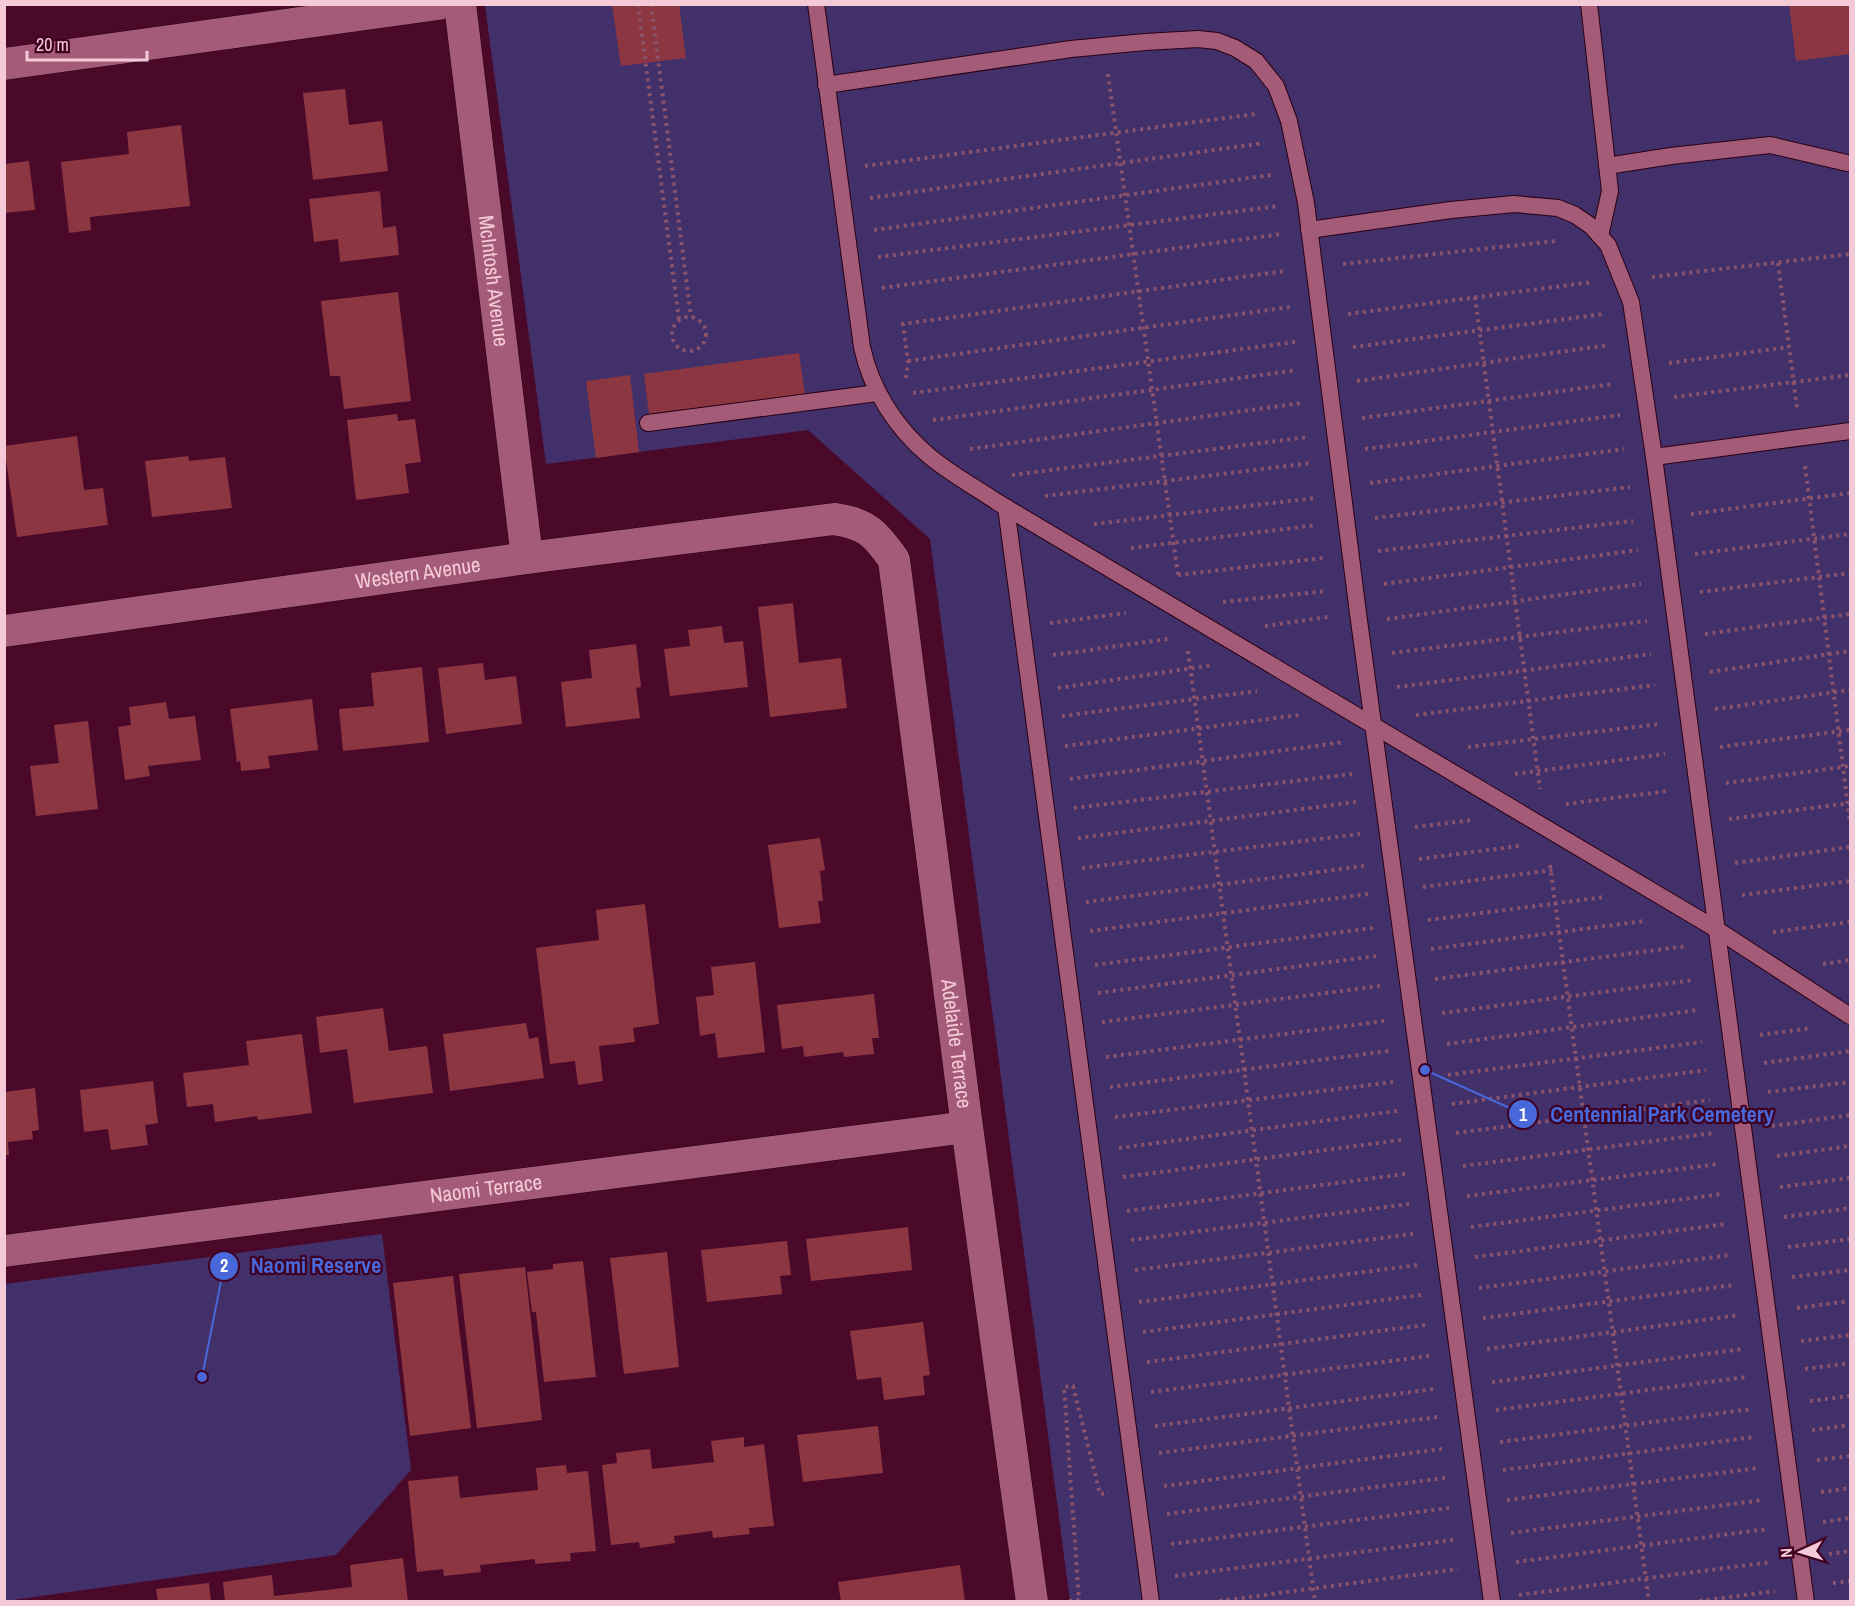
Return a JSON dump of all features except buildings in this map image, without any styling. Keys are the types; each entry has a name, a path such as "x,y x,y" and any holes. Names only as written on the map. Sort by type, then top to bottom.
{"street":[{"path":"4,64 438,4"},
{"name":"McIntosh Avenue","path":"460,4 527,558"},
{"name":"Western Avenue","path":"4,631 527,558 834,519"},
{"name":"Adelaide Terrace","path":"834,519 851,521 867,529 881,541 894,560 967,1127 1032,1602"},
{"name":"Naomi Terrace","path":"4,1251 967,1127"}],"lane":[{"path":"816,4 862,347 867,368 877,393 895,419 928,455 1002,505 1180,609 1374,728 1521,813 1546,835 1605,863 1722,933 1851,1016"},
{"path":"1589,4 1610,191 1600,236"},
{"path":"826,85 1104,45 1170,40 1217,41 1235,48 1256,61 1275,86 1293,139 1306,203 1359,618 1492,1600"},
{"path":"1607,166 1770,145 1847,163"},
{"path":"1309,230 1451,210 1514,204 1558,207 1575,214 1592,226 1608,245 1623,279 1633,310 1643,373 1712,899 1722,933 1734,1066 1805,1594"},
{"path":"648,423 877,393"},
{"path":"1653,451 1801,438 1851,431"},
{"path":"1002,505 1022,627 1151,1602"}],"path":[{"path":"638,4 680,320"},
{"path":"651,4 691,317"},
{"path":"1104,45 1174,542 1180,609 1186,636 1208,792 1315,1602"},
{"path":"838,170 1285,110"},
{"path":"843,202 1293,139"},
{"path":"847,234 1300,171"},
{"path":"851,261 1306,203"},
{"path":"855,291 1309,230"},
{"path":"1600,236 1314,267 903,324 908,361 903,394 895,419 1153,390 1325,352 1633,310"},
{"path":"908,361 1144,328 1475,297 1851,254"},
{"path":"1778,263 1851,822"},
{"path":"1475,297 1649,1602"},
{"path":"691,317 701,322 706,332 702,344 688,351 678,347 673,338 673,328 680,320 691,317"},
{"path":"928,455 1157,423 1484,363 1638,341"},
{"path":"966,481 1162,456 1489,401 1789,347"},
{"path":"903,394 1149,361 1325,352"},
{"path":"1002,505 1338,456 1794,382 1851,375"},
{"path":"1044,530 1170,515 1497,466 1653,451"},
{"path":"1083,554 1658,483"},
{"path":"1129,581 1662,518 1851,492"},
{"path":"1022,627 1511,567 1851,534"},
{"path":"1216,633 1515,601 1851,573"},
{"path":"1369,690 1524,670 1851,614"},
{"path":"1365,657 1675,618"},
{"path":"1026,659 1186,636"},
{"path":"1042,783 1203,761 1374,728 1851,651"},
{"path":"1030,692 1260,659"},
{"path":"1034,720 1305,685"},
{"path":"1420,753 1533,740 1851,690"},
{"path":"1038,750 1345,709"},
{"path":"1465,780 1851,730"},
{"path":"1542,808 1851,766"},
{"path":"1046,812 1380,771"},
{"path":"1050,842 1384,798"},
{"path":"1702,823 1849,803"},
{"path":"1054,872 1521,813"},
{"path":"1059,905 1392,862 1546,835"},
{"path":"1708,867 1851,847"},
{"path":"1063,934 1605,863"},
{"path":"1712,899 1851,881"},
{"path":"1067,969 1651,891"},
{"path":"1722,933 1851,922"},
{"path":"1087,1121 1818,1027"},
{"path":"1091,1151 1851,1051"},
{"path":"1095,1181 1851,1082"},
{"path":"1100,1215 1851,1115"},
{"path":"1104,1244 1851,1146"},
{"path":"1107,1274 1851,1178"},
{"path":"1111,1305 1851,1208"},
{"path":"1115,1336 1851,1239"},
{"path":"1064,1602 1079,1600 1064,1387 1073,1386 1100,1494 1136,1490"},
{"path":"1212,1602 1851,1518"},
{"path":"1492,1600 1851,1551"},
{"path":"1692,1602 1805,1594 1851,1581"}],"shaded area":[{"path":"485,5 1850,5 1850,1601 1070,1601 930,539 808,430 546,464"},
{"path":"382,1234 411,1470 336,1555 5,1601 5,1284"}],"place":[{"name":"Centennial Park Cemetery","path":"1425,1070"},
{"name":"Naomi Reserve","path":"202,1377"}]}
